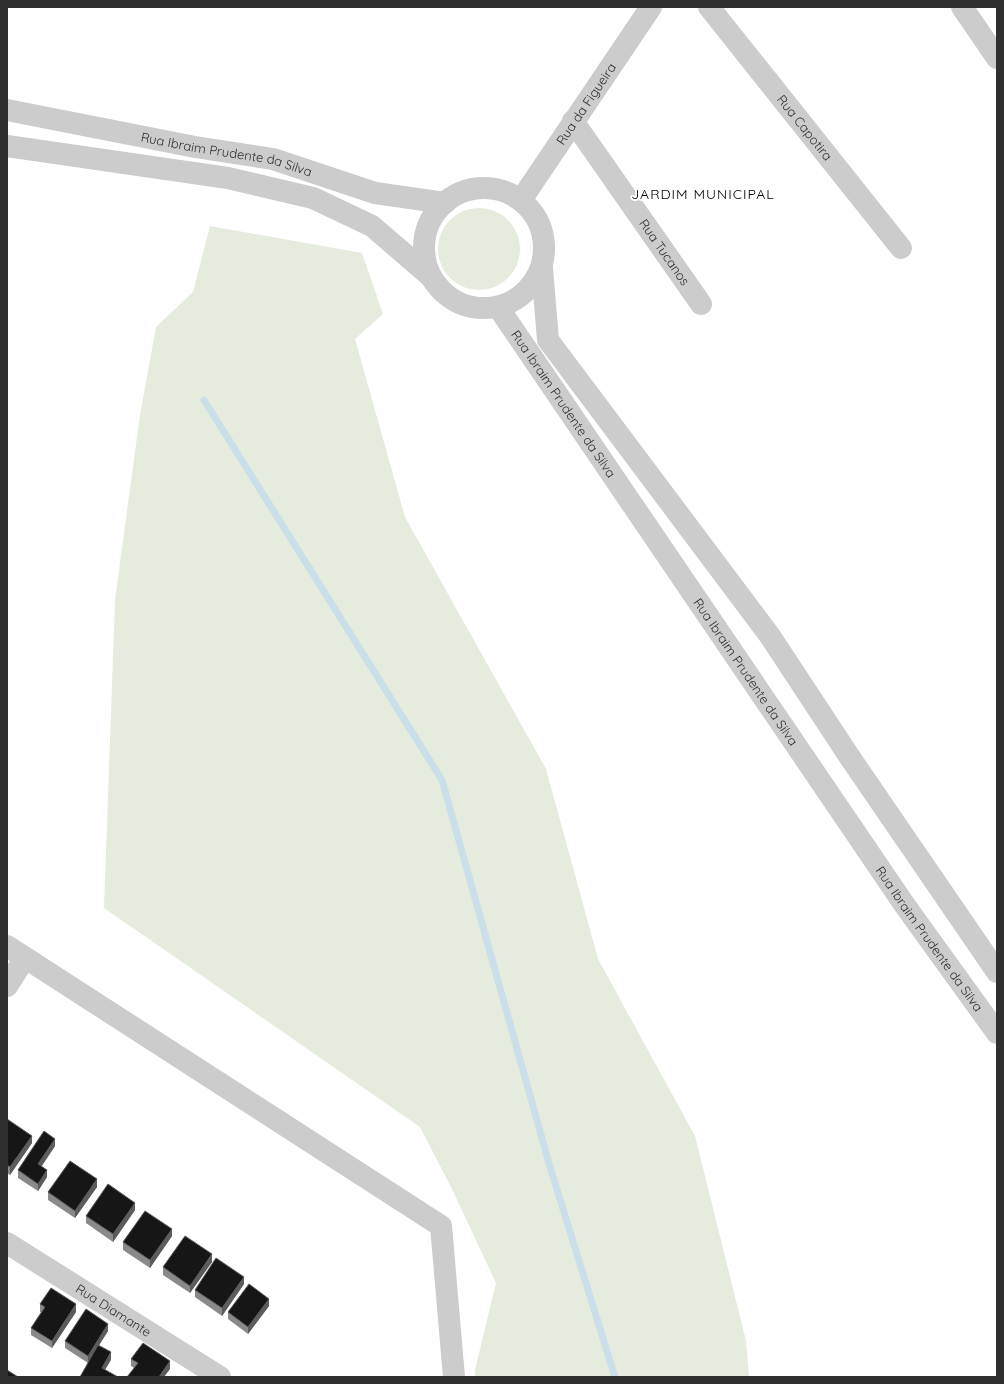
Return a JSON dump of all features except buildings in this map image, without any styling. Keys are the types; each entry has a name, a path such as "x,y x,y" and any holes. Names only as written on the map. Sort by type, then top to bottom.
{"street":[{"name":"Rua da Figueira","path":"521,200 651,7"},
{"name":"Rua Capotira","path":"709,7 901,248"},
{"path":"962,7 997,58"},
{"name":"Rua Ibraim Prudente da Silva","path":"7,110 195,147 273,159 375,193 445,202"},
{"name":"Rua Tucanos","path":"573,121 700,304"},
{"path":"7,146 228,178 313,198 372,226 430,276 442,292 459,303 478,308 498,307 517,300 532,286 542,268 545,250 542,231 534,214 521,200 503,191 482,188 462,192 445,202 432,218 425,237 424,257 430,276"},
{"name":"Rua Ibraim Prudente da Silva","path":"542,268 548,340 770,636 851,759 997,972"},
{"name":"Rua Ibraim Prudente da Silva","path":"498,307 906,907 997,1033"},
{"path":"7,946 441,1226 454,1377"},
{"path":"7,986 25,958"},
{"name":"Rua Diamante","path":"7,1243 220,1377"}],"shaded area":[{"path":"471,208 487,208 502,215 513,226 520,241 520,257 517,265 508,278 495,287 487,290 471,290 456,283 445,272 438,257 438,241 445,226 456,215"},
{"path":"210,226 362,253 383,314 355,339 405,517 546,769 598,959 695,1136 746,1341 749,1377 475,1377 475,1370 496,1283 452,1189 420,1127 104,908 115,600 140,415 156,327 193,292"}],"waterway":[{"path":"204,400 442,780 550,1167 615,1377"}],"district":[{"name":"JARDIM MUNICIPAL","path":"703,194"}]}
